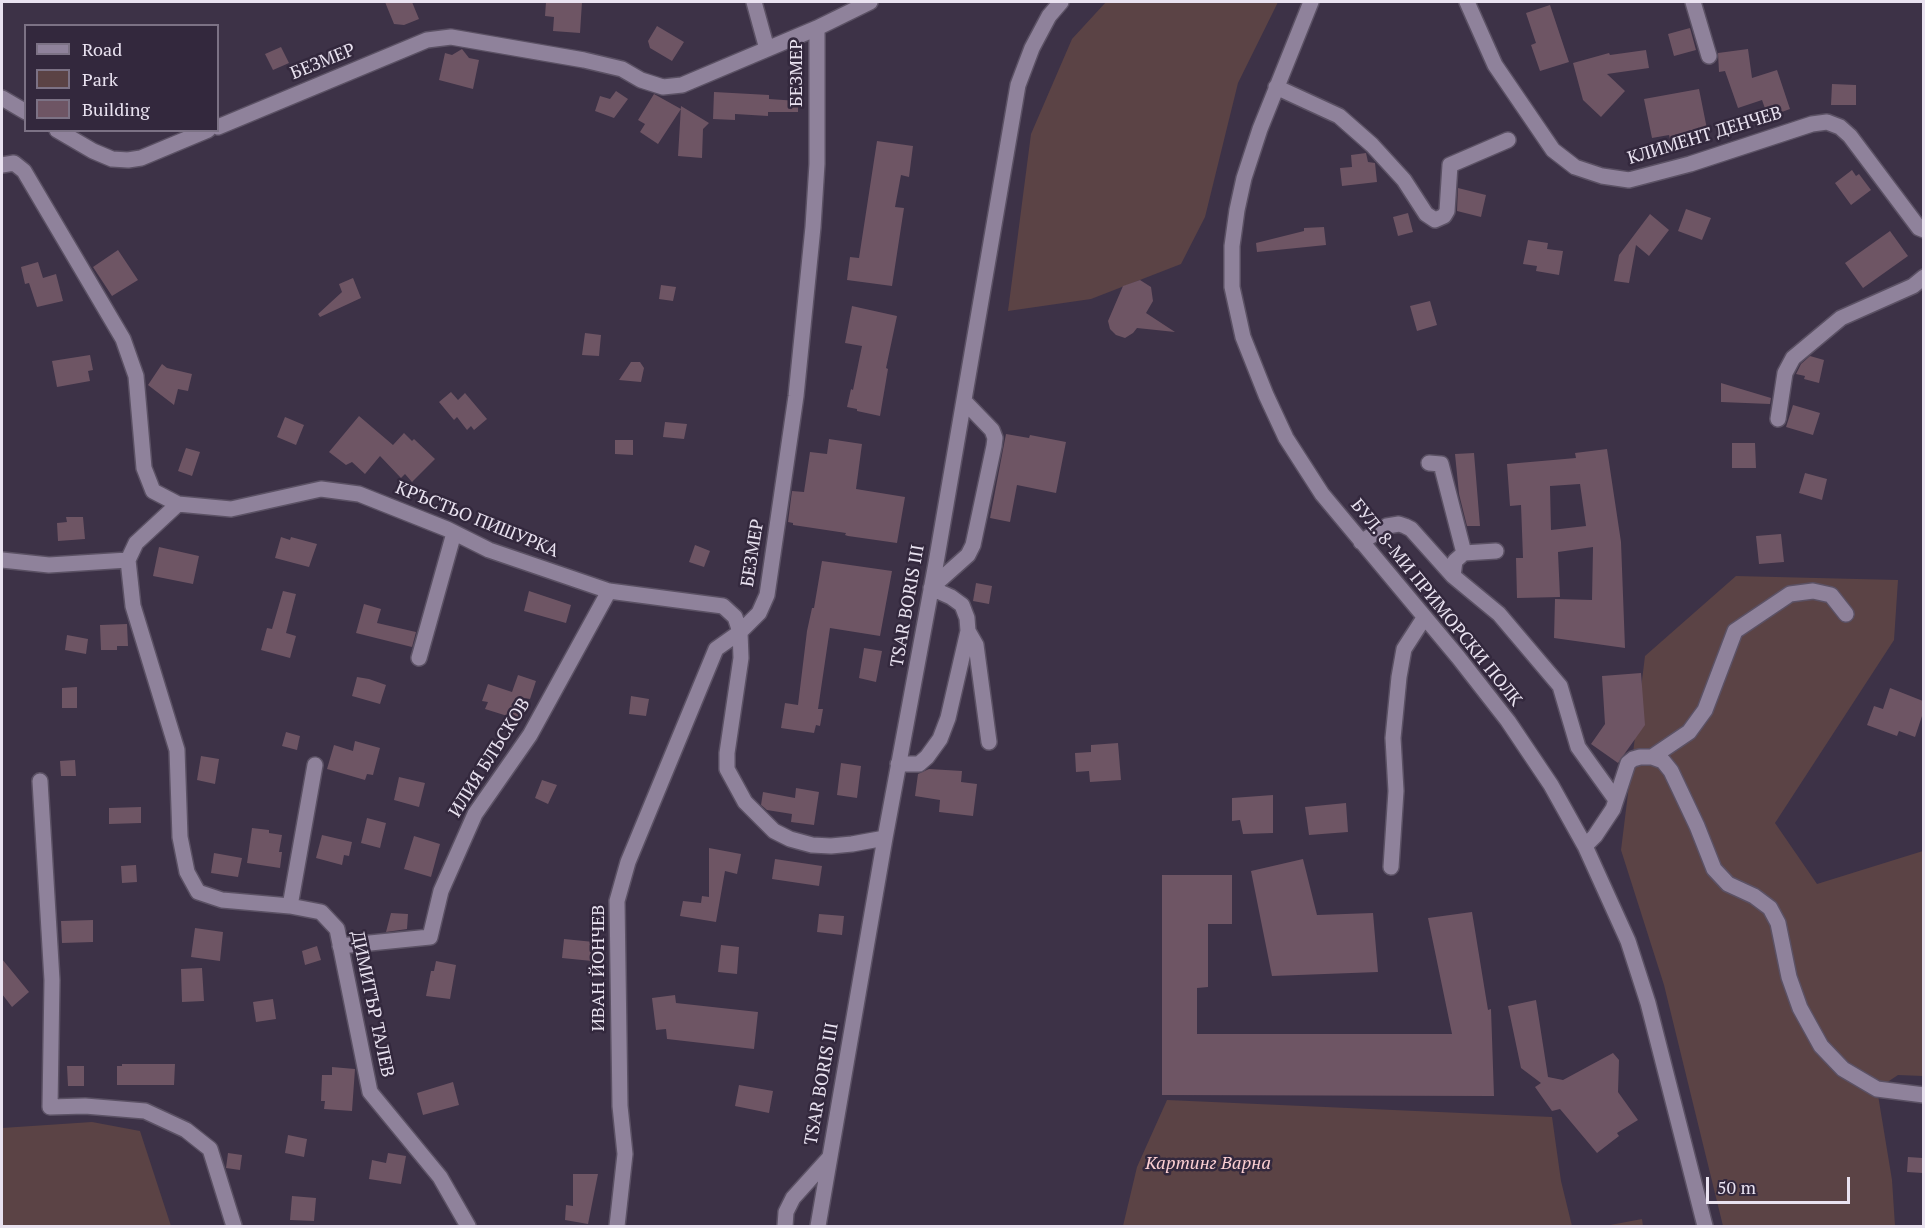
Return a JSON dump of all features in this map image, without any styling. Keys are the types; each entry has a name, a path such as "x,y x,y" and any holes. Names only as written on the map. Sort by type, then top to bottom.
{"street":[{"path":"754,2 767,49"},
{"path":"817,28 870,2"},
{"name":"TSAR BORIS III","path":"818,1227 1018,85 1032,48 1049,16 1061,2"},
{"name":"БУЛ. 8-МИ ПРИМОРСКИ ПОЛК","path":"1311,2 1276,87 1244,178 1237,210 1232,246 1232,287 1243,337 1266,396 1286,438 1322,494 1458,657 1508,721 1551,785 1586,846 1628,941 1648,1003 1705,1227"},
{"name":"КЛИМЕНТ ДЕНЧЕВ","path":"1467,2 1495,65 1553,150 1575,167 1602,177 1629,180 1690,164 1812,124 1827,122 1840,127 1850,136 1919,228 1923,230"},
{"path":"1693,2 1708,56"},
{"name":"БЕЗМЕР","path":"219,127 427,40 451,37 594,62 622,69 641,80 663,87 682,84 817,28 817,164 796,396 767,595 759,613 740,632"},
{"path":"1276,87 1339,116 1372,145 1404,180 1428,216 1435,220 1444,216 1447,211 1450,165 1508,140"},
{"path":"2,98 24,111"},
{"path":"60,132 112,159 128,160 141,158 203,132"},
{"path":"2,165 14,163 21,168 123,339 136,376 144,468 153,491 178,504 136,543 128,560 49,565 2,560"},
{"path":"1778,419 1785,374 1793,358 1841,318 1913,286 1923,277"},
{"path":"898,764 919,764 940,739 948,718 968,631 967,618 962,605 931,588 964,560 973,545 994,446 995,438 992,430 964,401"},
{"path":"1430,463 1441,464 1464,553"},
{"name":"КРЪСТЬО ПИШУРКА","path":"178,504 231,509 321,489 359,494 489,550 609,591 723,606 735,617 740,632"},
{"path":"1361,542 1387,526 1399,524 1411,529 1453,576 1499,614 1560,686 1578,747 1616,800"},
{"path":"419,658 454,533"},
{"path":"1453,576 1455,561 1464,553 1496,551"},
{"name":"ДИМИТЪР ТАЛЕВ","path":"128,560 133,606 177,750 180,837 188,872 198,892 222,900 290,906 321,912 337,929 370,1092 440,1177 468,1227"},
{"name":"ИЛИЯ БЛЪСКОВ","path":"340,946 430,937 441,891 475,814 530,735 609,591"},
{"path":"1652,757 1689,732 1705,710 1736,631 1790,594 1813,591 1831,595 1846,614"},
{"path":"1390,867 1396,790 1393,738 1399,677 1404,649 1424,618"},
{"path":"968,631 976,645 989,741"},
{"path":"740,632 741,658 727,753 728,769 745,802 774,831 790,839 812,845 831,846 885,838"},
{"name":"ИВАН ЙОНЧЕВ","path":"617,1227 625,1154 620,1107 617,901 628,862 716,649 740,632"},
{"path":"1586,846 1602,828 1613,809 1628,763 1640,757 1652,757 1663,761 1671,771 1697,826 1714,869 1728,884 1754,896 1770,908 1778,923 1789,977 1800,1008 1821,1046 1843,1069 1877,1089 1923,1095"},
{"path":"290,906 315,765"},
{"path":"40,781 52,980 50,1107 85,1106 145,1112 186,1130 210,1149 234,1227"},
{"path":"785,1227 786,1212 793,1198 830,1157"}],"green space":[{"path":"1106,2 1278,2 1238,83 1205,217 1181,264 1091,299 1008,311 1031,134 1072,39"},
{"path":"1736,576 1898,580 1894,640 1775,823 1817,884 1923,851 1923,1076 1898,1075 1877,1089 1892,1180 1895,1226 1723,1226 1664,985 1621,850 1645,656"},
{"name":"Картинг Варна","path":"1167,1100 1552,1117 1561,1181 1572,1226 1123,1226 1137,1167"},
{"path":"92,1122 140,1131 171,1226 2,1226 2,1128"},
{"path":"1642,1219 1643,1226 1605,1226"}],"building":[{"path":"385,2 412,2 419,19 404,25 394,24"},
{"path":"546,2 582,2 580,33 553,31 554,17 545,16"},
{"path":"1550,5 1569,62 1540,71 1531,45 1536,43 1526,13"},
{"path":"657,26 684,42 672,61 650,48 648,41"},
{"path":"1690,28 1696,50 1674,56 1668,34"},
{"path":"281,47 289,63 273,70 265,54"},
{"path":"462,49 469,58 479,60 473,89 439,80 445,53 452,55"},
{"path":"1748,49 1752,78 1777,70 1790,109 1768,117 1762,100 1738,108 1725,71 1719,72 1718,53"},
{"path":"1646,50 1649,68 1607,74 1625,91 1601,117 1583,100 1573,63 1609,53 1610,55"},
{"path":"1832,84 1856,85 1856,105 1831,105"},
{"path":"1699,89 1707,129 1670,139 1669,135 1652,138 1644,99"},
{"path":"616,91 628,99 614,118 595,111 600,96 610,99"},
{"path":"714,92 769,95 769,99 798,101 798,112 768,112 768,116 735,114 735,120 713,119"},
{"path":"654,94 681,109 658,144 640,132 645,124 638,120"},
{"path":"681,106 709,123 703,129 702,158 678,156"},
{"path":"877,141 913,146 909,177 901,175 895,207 904,208 892,286 847,280 850,257 859,258"},
{"path":"1366,153 1368,162 1375,163 1377,182 1342,186 1340,168 1352,167 1351,155"},
{"path":"1852,170 1856,176 1859,174 1871,190 1851,205 1835,183"},
{"path":"1458,188 1486,195 1481,217 1457,211"},
{"path":"1686,209 1711,218 1702,240 1678,231"},
{"path":"1408,213 1413,232 1398,236 1393,217"},
{"path":"1650,214 1669,230 1649,256 1636,245 1629,283 1614,281 1619,255"},
{"path":"1324,227 1326,245 1257,252 1256,243 1304,231 1304,228"},
{"path":"1890,231 1908,256 1863,288 1845,263"},
{"path":"1528,240 1548,243 1547,249 1563,251 1559,275 1536,271 1537,266 1523,264"},
{"path":"118,250 138,280 112,296 93,267"},
{"path":"38,262 43,278 56,274 63,301 37,307 29,283 25,284 21,267"},
{"path":"353,278 361,298 320,317 318,314 342,292 339,284"},
{"path":"1140,280 1151,287 1153,301 1146,313 1175,332 1137,328 1125,338 1116,335 1110,329 1108,321 1123,286"},
{"path":"661,285 676,287 673,301 659,299"},
{"path":"1430,301 1437,325 1417,331 1410,306"},
{"path":"852,306 897,316 886,368 888,369 880,416 847,407 862,346 845,343"},
{"path":"585,333 601,335 599,356 582,355"},
{"path":"90,355 93,370 88,371 90,381 57,387 52,361"},
{"path":"1810,356 1824,360 1819,383 1796,374 1801,364"},
{"path":"631,362 640,362 644,368 641,382 619,380"},
{"path":"162,364 167,368 192,374 188,391 178,389 174,405 148,385"},
{"path":"1721,383 1771,398 1770,404 1721,402"},
{"path":"451,392 458,400 465,393 487,419 474,430 471,426 467,430 457,417 454,420 439,402"},
{"path":"1793,405 1820,413 1813,435 1786,427"},
{"path":"359,416 393,445 404,433 412,441 414,439 435,459 412,482 405,474 401,478 380,456 365,474 352,462 346,465 329,452"},
{"path":"285,417 304,425 296,445 277,437"},
{"path":"665,422 687,424 684,439 663,437"},
{"path":"1006,434 1029,438 1030,435 1066,442 1056,493 1017,485 1010,522 990,518"},
{"path":"829,439 862,444 856,489 905,497 897,543 848,536 845,535 846,533 793,525 788,522 792,491 804,492 810,452 827,454"},
{"path":"615,440 633,440 633,455 615,454"},
{"path":"1732,443 1755,443 1756,468 1732,468"},
{"path":"186,448 200,452 192,476 178,471"},
{"path":"1607,449 1621,542 1625,648 1554,638 1555,599 1592,600 1593,547 1558,552 1560,597 1517,598 1516,558 1523,558 1521,505 1510,506 1507,464 1576,458 1575,453","holes":["1580,484 1586,526 1551,530 1550,486"]},
{"path":"1474,453 1480,526 1467,526 1459,494 1455,454"},
{"path":"1805,473 1827,479 1822,500 1799,493"},
{"path":"66,517 83,517 85,539 58,541 57,523 67,522"},
{"path":"1781,534 1784,562 1759,564 1756,536"},
{"path":"281,537 290,540 291,537 317,544 309,567 275,558"},
{"path":"695,545 710,551 704,567 689,562"},
{"path":"159,547 199,556 193,584 153,576"},
{"path":"822,561 892,571 880,636 830,628 818,709 823,709 820,726 816,725 814,733 781,728 785,703 798,705 807,631 812,608 814,608"},
{"path":"976,583 992,586 989,604 973,601"},
{"path":"283,591 296,594 286,633 296,636 290,658 261,650 267,628 272,629"},
{"path":"529,591 571,605 566,623 524,611"},
{"path":"364,604 381,609 377,623 416,632 412,647 356,633"},
{"path":"127,624 128,646 117,646 117,650 101,650 100,625"},
{"path":"67,635 88,639 86,654 65,650"},
{"path":"864,648 882,651 876,682 859,678"},
{"path":"1641,673 1645,725 1618,763 1591,744 1605,724 1602,676"},
{"path":"518,675 536,681 530,699 524,698 517,719 485,709 488,702 482,701 488,684 512,692"},
{"path":"357,677 386,685 380,704 352,696"},
{"path":"77,687 77,708 62,708 62,688"},
{"path":"1890,688 1923,701 1923,713 1915,737 1899,731 1897,736 1867,725 1874,706 1883,709"},
{"path":"631,696 649,699 646,716 629,714"},
{"path":"286,732 300,736 297,750 282,746"},
{"path":"355,741 380,748 373,775 367,774 365,780 327,769 334,745 353,751"},
{"path":"1118,743 1121,780 1090,782 1089,771 1076,772 1075,753 1091,752 1091,745"},
{"path":"201,756 219,759 215,784 197,780"},
{"path":"75,760 76,776 61,776 60,761"},
{"path":"841,763 861,766 857,798 837,795"},
{"path":"929,769 962,771 961,782 977,784 973,816 939,812 940,800 915,796 918,774"},
{"path":"399,777 425,783 419,807 394,800"},
{"path":"542,780 557,785 548,804 535,798"},
{"path":"796,788 819,792 814,825 791,822 792,814 767,810 761,805 763,792 795,798"},
{"path":"1273,795 1273,833 1243,834 1240,820 1232,821 1232,798"},
{"path":"1346,803 1348,832 1309,835 1305,807"},
{"path":"141,807 141,823 109,824 109,808"},
{"path":"367,818 386,823 380,848 361,843"},
{"path":"252,828 269,830 269,833 282,835 279,852 282,852 280,868 247,863"},
{"path":"322,835 352,842 349,856 344,855 342,865 316,858"},
{"path":"414,836 440,844 431,877 404,869"},
{"path":"709,848 741,854 737,874 725,871 716,922 680,916 683,901 701,903 702,896 709,897"},
{"path":"214,853 242,858 238,877 211,873"},
{"path":"775,859 822,866 819,886 772,879"},
{"path":"1303,859 1317,915 1373,913 1378,972 1272,976 1251,871"},
{"path":"136,865 137,882 122,883 121,866"},
{"path":"1162,875 1232,875 1232,924 1208,924 1208,987 1197,988 1197,1034 1452,1034 1428,918 1472,912 1488,1010 1491,1009 1494,1096 1162,1095"},
{"path":"391,913 408,914 407,929 386,932"},
{"path":"819,914 844,916 842,935 817,932"},
{"path":"93,920 93,942 62,943 61,921"},
{"path":"195,928 223,932 220,961 191,957"},
{"path":"564,939 594,942 592,961 562,958"},
{"path":"721,945 739,947 737,974 718,972"},
{"path":"317,946 321,960 305,965 302,951"},
{"path":"2,959 29,992 12,1007 2,994"},
{"path":"436,961 456,965 450,999 426,996 431,971 434,971"},
{"path":"202,968 204,1001 182,1002 181,969"},
{"path":"675,995 676,1003 758,1012 754,1049 667,1039 666,1029 656,1030 652,998"},
{"path":"273,999 276,1019 256,1022 253,1002"},
{"path":"1536,1000 1548,1077 1563,1080 1613,1053 1619,1060 1618,1092 1638,1120 1617,1133 1619,1136 1597,1153 1560,1109 1552,1111 1535,1087 1541,1083 1521,1068 1508,1006"},
{"path":"122,1064 175,1064 174,1085 117,1085 117,1066 122,1066"},
{"path":"67,1066 84,1066 84,1086 68,1086"},
{"path":"332,1067 355,1069 352,1111 324,1109 325,1101 321,1101 322,1075 332,1075"},
{"path":"453,1082 459,1105 423,1115 417,1093"},
{"path":"739,1085 773,1091 769,1113 735,1106"},
{"path":"288,1135 307,1139 304,1157 285,1153"},
{"path":"228,1153 242,1155 240,1170 226,1168"},
{"path":"388,1153 406,1156 401,1184 369,1179 372,1160 386,1163"},
{"path":"1908,1157 1923,1158 1923,1173 1907,1172"},
{"path":"573,1174 598,1174 588,1224 565,1220 566,1205 573,1206"},
{"path":"292,1196 316,1198 314,1221 290,1220"}]}
